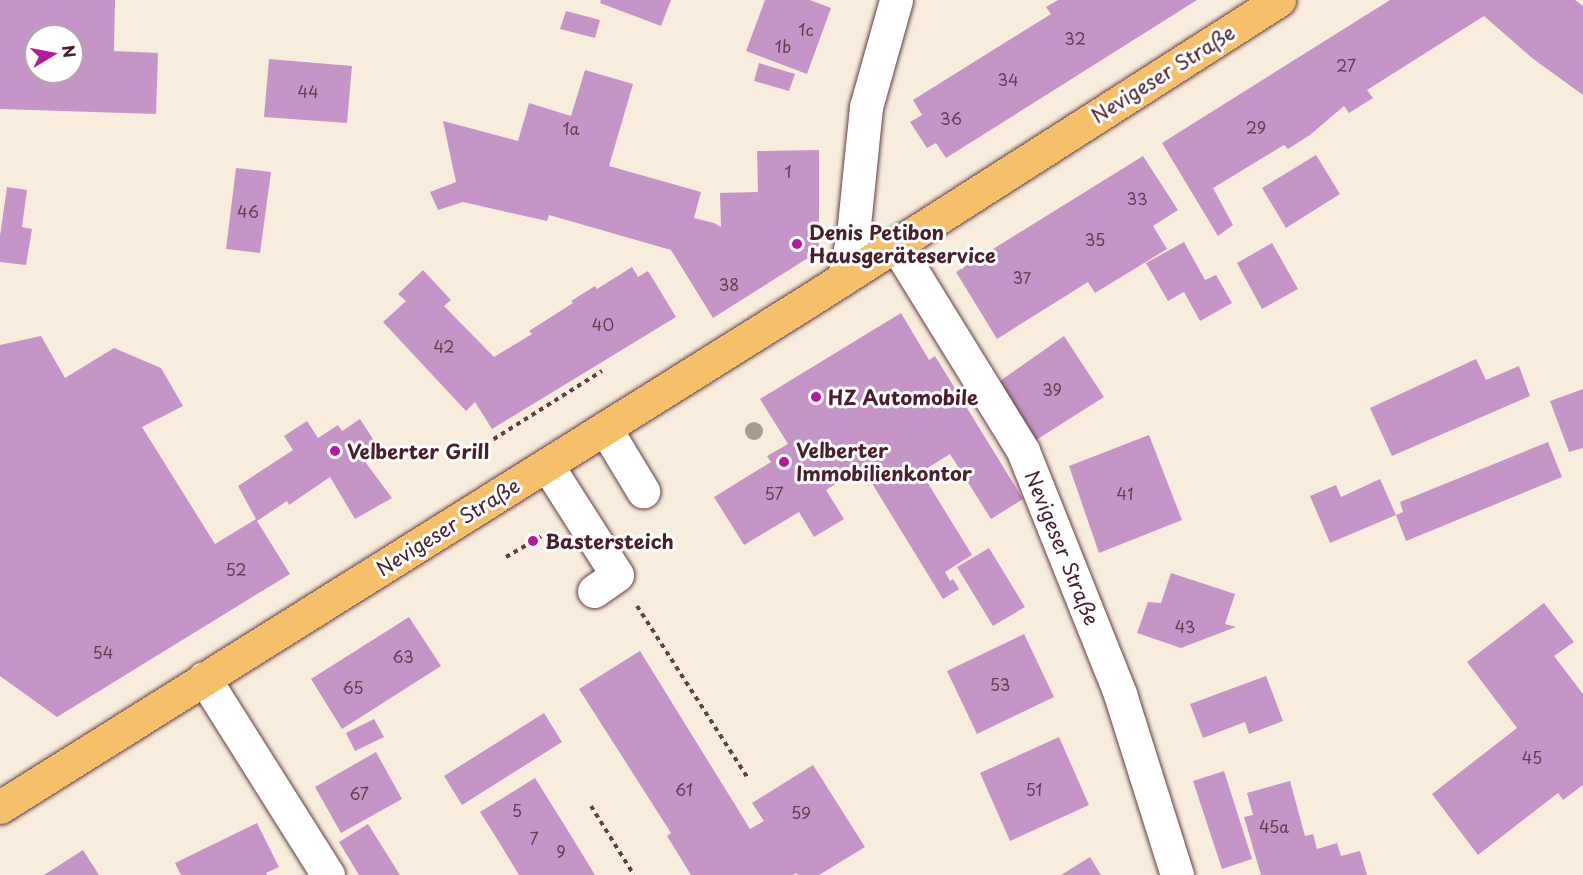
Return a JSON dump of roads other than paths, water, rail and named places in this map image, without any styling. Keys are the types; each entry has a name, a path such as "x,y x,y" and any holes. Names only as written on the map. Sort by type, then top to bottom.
{"main road":[{"name":"Nevigeser Straße","path":"0,807 844,278 1279,0"}],"street":[{"path":"844,278 853,235 866,107 896,0"},
{"name":"Nevigeser Straße","path":"896,245 1023,450 1120,694 1177,875"},
{"path":"605,428 643,491"},
{"path":"547,465 578,514 605,583"},
{"path":"204,678 328,875"}],"place":[{"name":"Denis Petibon Hausgeräteservice","path":"797,244"},
{"name":"HZ Automobile","path":"816,397"},
{"name":"Velberter Grill","path":"335,451"},
{"name":"Velberter Immobilienkontor","path":"784,462"},
{"name":"Bastersteich","path":"533,541"}]}
